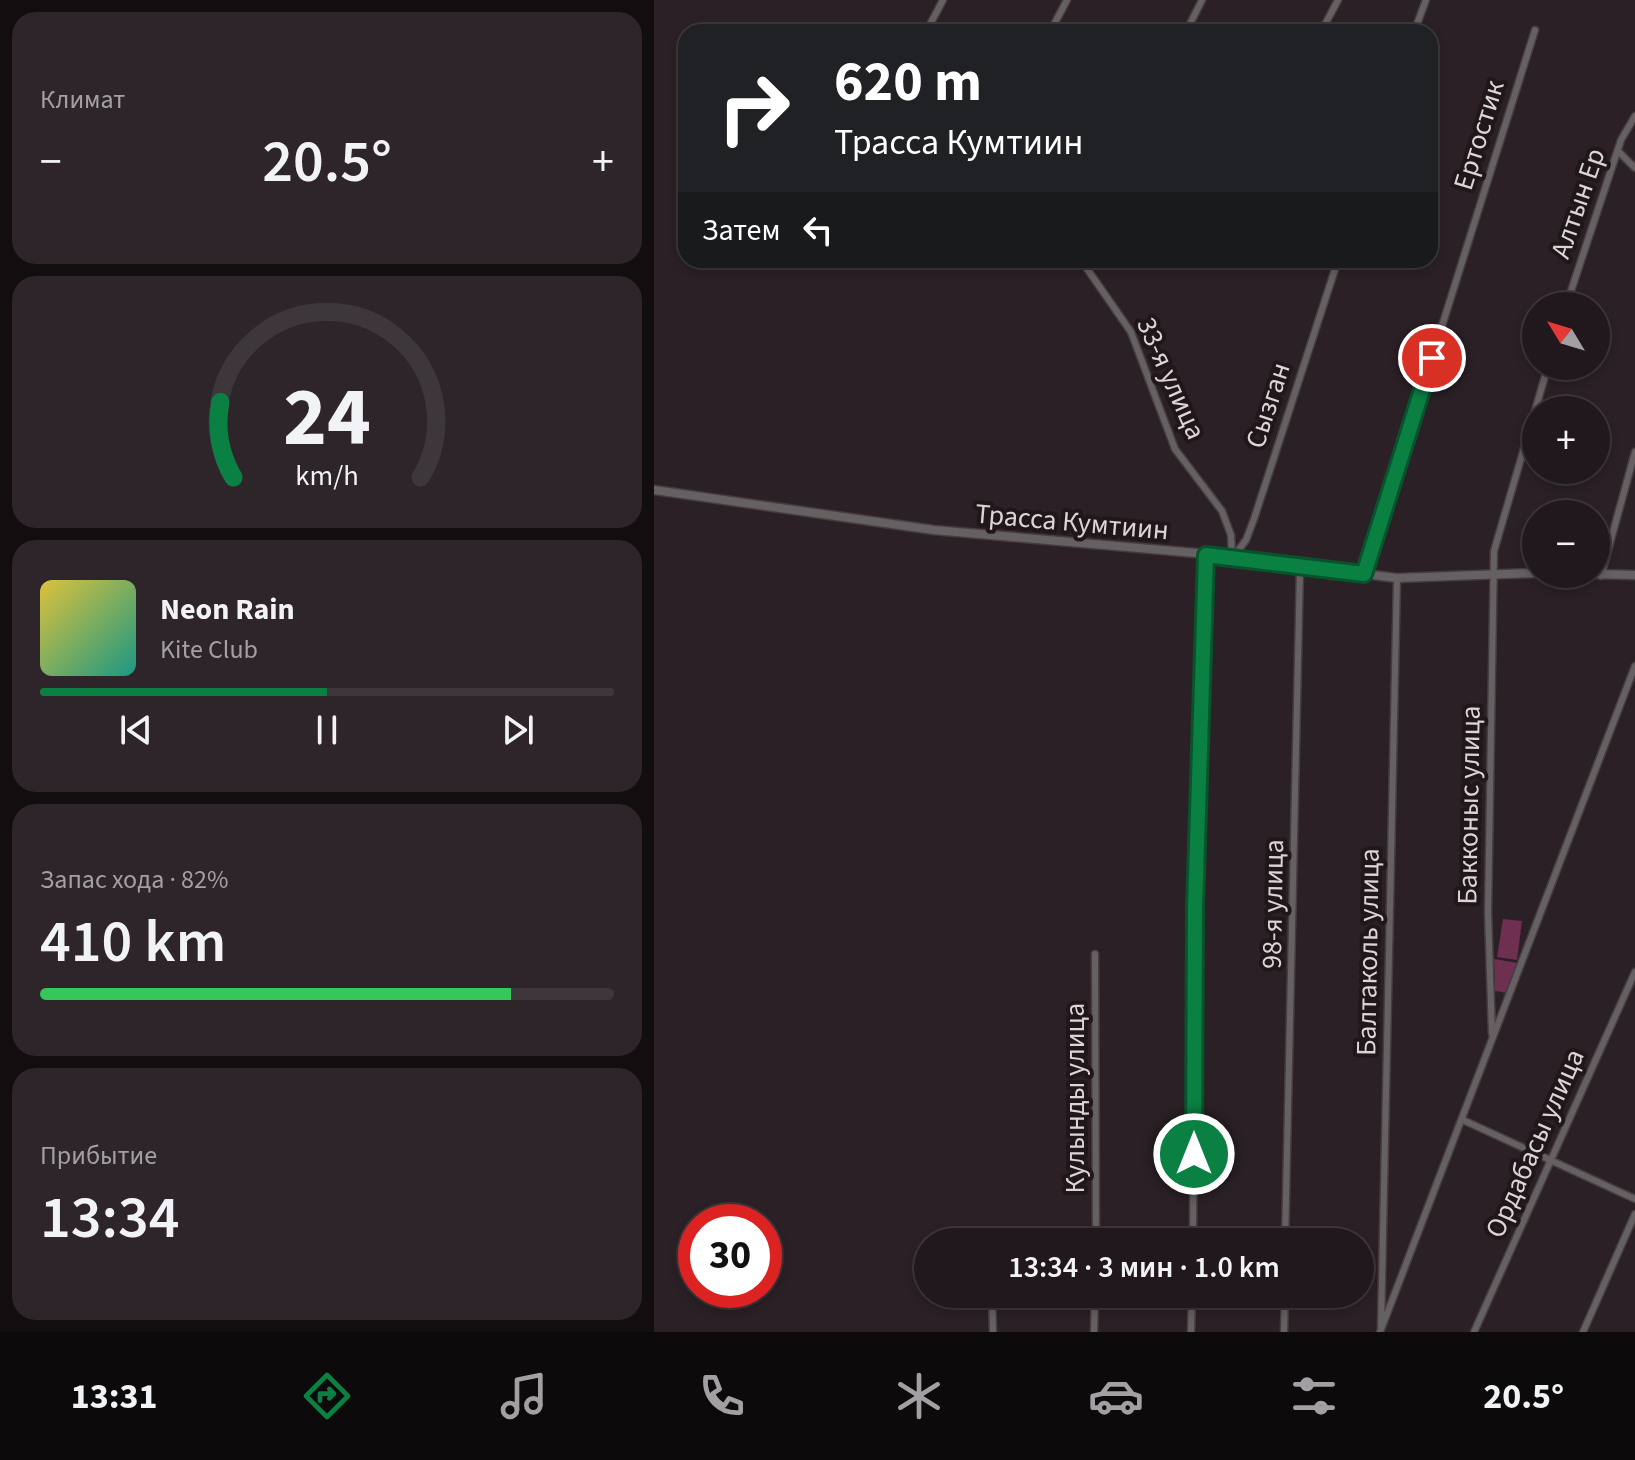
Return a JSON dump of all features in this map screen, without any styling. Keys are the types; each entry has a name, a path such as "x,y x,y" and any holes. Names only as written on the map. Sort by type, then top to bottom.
{"street":[{"path":"930,24 943,0"},
{"path":"1054,24 1067,0"},
{"path":"1190,24 1202,0"},
{"path":"1325,24 1338,0"},
{"path":"1417,24 1426,0"},
{"name":"Ертостик","path":"1364,574 1535,30"},
{"name":"Алтын Ер","path":"1571,292 1618,151 1635,116"},
{"path":"1618,151 1635,168"},
{"name":"33-я улица","path":"1087,268 1131,332 1175,449 1222,511 1231,535 1232,559"},
{"name":"Сызган","path":"1232,559 1246,540 1254,519 1335,268"},
{"path":"1493,574 1494,551 1544,380"},
{"path":"1610,533 1635,452"},
{"name":"Трасса Кумтиин","path":"654,490 934,530 1206,555 1397,578 1522,573"},
{"path":"1193,1228 1195,908 1206,555"},
{"name":"98-я улица","path":"1285,1228 1300,568"},
{"name":"Бакконыс улица","path":"1492,1038 1488,912 1493,574"},
{"path":"1610,575 1635,575"},
{"name":"Балтаколь улица","path":"1381,1330 1397,578"},
{"path":"1381,1330 1635,666"},
{"name":"Кулынды улица","path":"1095,954 1096,1228"},
{"name":"Ордабасы улица","path":"1474,1332 1635,972"},
{"path":"1463,1120 1635,1199"},
{"path":"1583,1332 1635,1214"},
{"path":"992,1308 993,1332"},
{"path":"1094,1332 1095,1308"},
{"path":"1191,1332 1192,1308"},
{"path":"1284,1332 1285,1308"}],"shaded area":[{"path":"1503,919 1522,921 1517,960 1497,957"},
{"path":"1494,959 1518,963 1507,993 1495,991"}],"route":[{"path":"1194,1154 1195,908 1206,555 1364,574 1432,358"}]}
